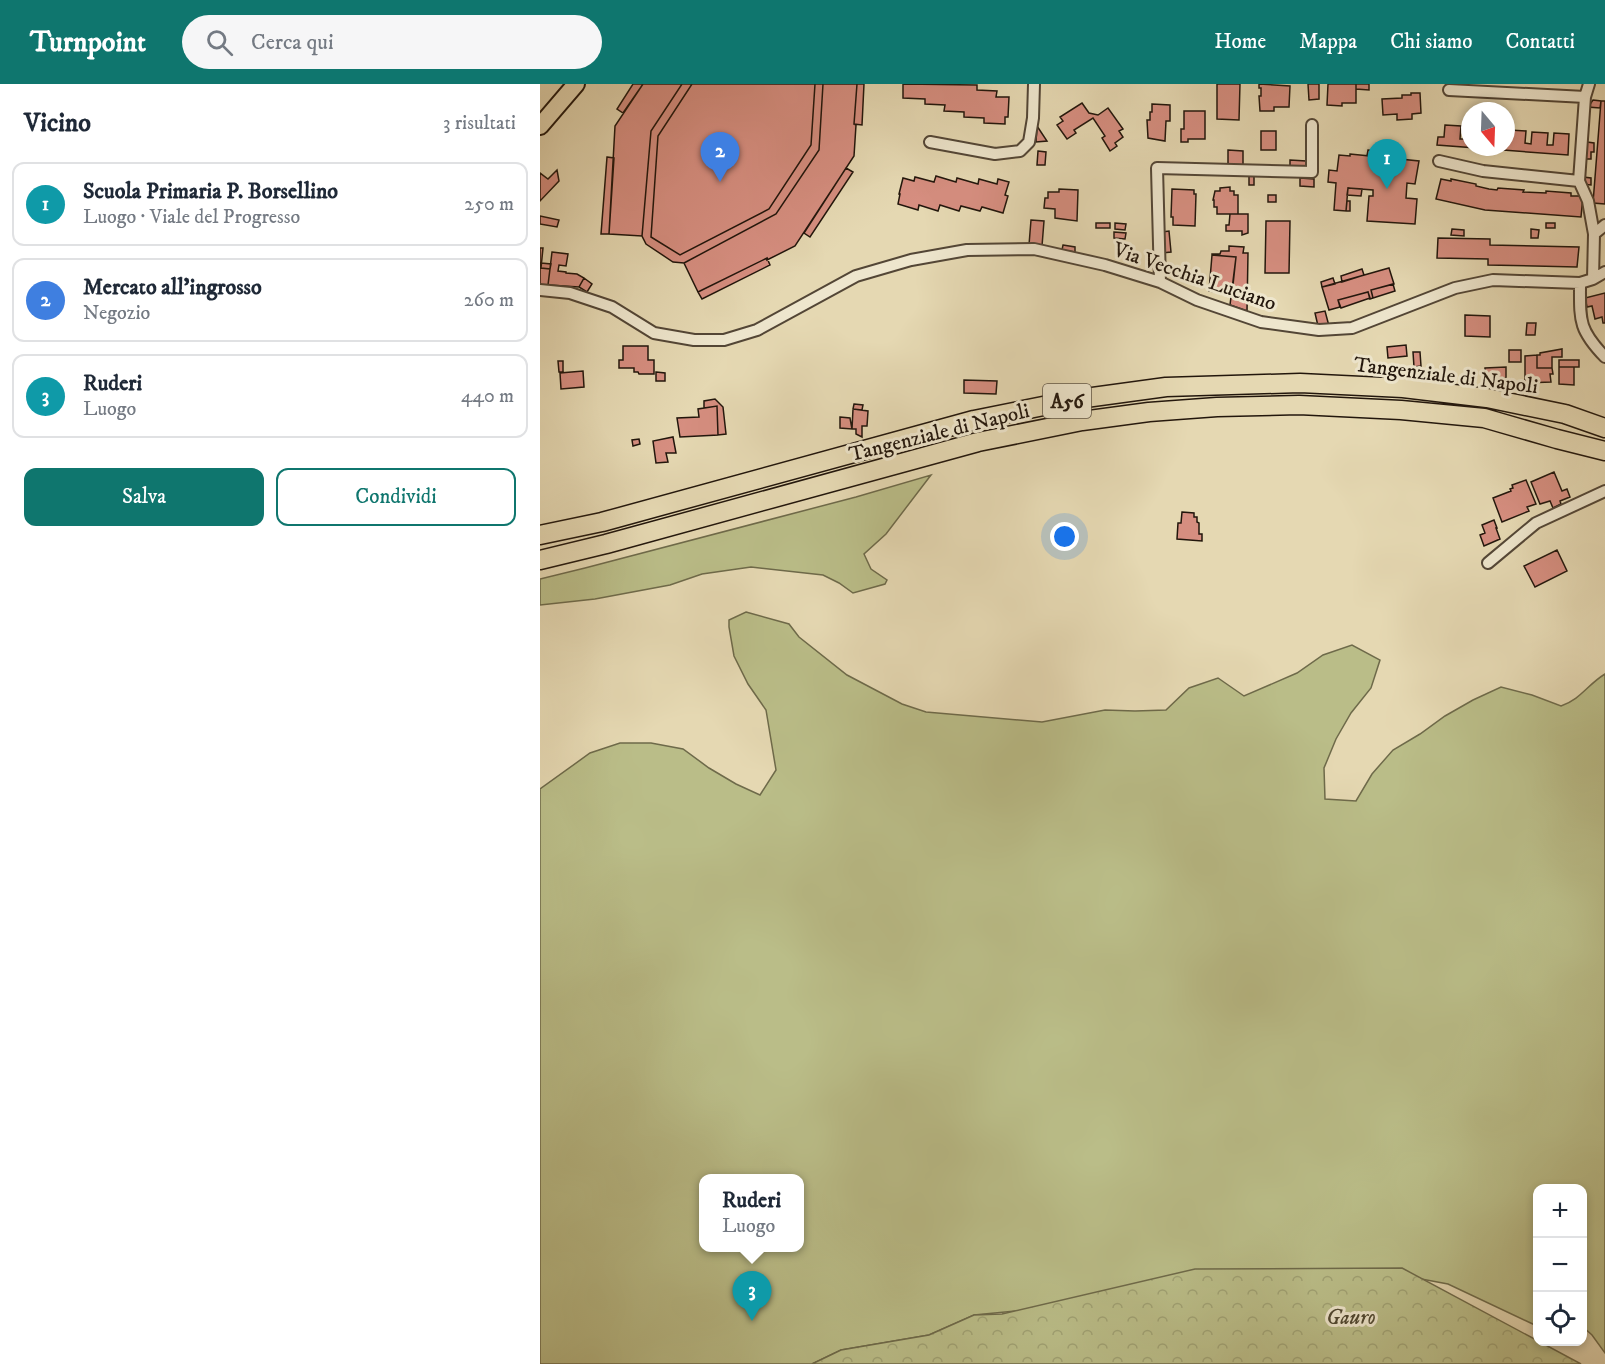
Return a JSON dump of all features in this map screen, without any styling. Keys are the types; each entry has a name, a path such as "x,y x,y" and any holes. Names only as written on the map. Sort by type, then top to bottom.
{"highway":[{"name":"Tangenziale di Napoli","path":"540,535 613,519 974,420 1078,399 1166,387 1300,383 1403,388 1487,398 1554,411 1605,428"},
{"name":"Tangenziale di Napoli","path":"540,560 978,442 1082,421 1149,412 1299,405 1425,412 1484,418 1557,440 1605,451"}],"main road":[{"path":"540,126 576,84"}],"street":[{"path":"930,142 994,154 1020,151 1029,142 1033,118 1034,84"},
{"path":"1589,84 1585,97 1579,181 1588,201 1593,234 1593,279"},
{"path":"1449,90 1585,97"},
{"path":"1160,282 1157,168 1312,172 1312,125"},
{"path":"1439,161 1483,171 1579,181"},
{"path":"1593,234 1605,225"},
{"name":"Via Vecchia Luciano","path":"540,290 570,293 612,307 654,333 694,340 724,340 757,330 856,276 911,260 967,250 1034,249 1105,265 1160,282 1197,300 1261,322 1319,330 1352,328 1455,288 1493,280 1580,283 1605,272"},
{"path":"1580,283 1580,320 1591,342 1605,357"},
{"path":"1488,563 1536,523 1605,491"}],"green space":[{"path":"931,475 886,534 864,554 871,569 887,580 885,584 853,593 823,575 751,567 702,574 670,585 595,599 540,605 540,579 856,497"},
{"path":"746,612 789,624 799,637 847,675 902,704 926,712 1042,722 1105,710 1166,710 1189,688 1218,678 1244,696 1297,673 1323,655 1352,645 1380,660 1371,688 1351,713 1336,739 1324,768 1325,799 1356,801 1372,774 1393,750 1473,700 1501,687 1561,706 1574,700 1605,674 1605,1353 1587,1331 1587,1184 1533,1184 1533,1324 1448,1284 1400,1275 974,1315 929,1335 841,1350 812,1364 540,1364 540,789 590,753 620,743 651,743 683,749 709,768 760,795 776,770 766,710 748,684 734,656 729,620"},
{"name":"Gauro","path":"1402,1268 1533,1338 1533,1346 1547,1346 1581,1364 812,1364 841,1350 929,1335 974,1315 1002,1314 1195,1269"}],"building":[{"path":"633,84 643,84 623,113 617,109"},
{"path":"643,84 682,84 651,131 642,236 609,234 615,126"},
{"path":"682,84 692,84 658,136 651,237 680,255 769,209 811,145 815,84 823,84 819,150 776,214 684,263 673,262 646,244 642,236 651,131"},
{"path":"692,84 815,84 811,145 769,209 680,255 651,237 658,136"},
{"path":"823,84 857,84 854,156 795,246 698,292 684,263 776,214 819,150"},
{"path":"857,84 864,84 862,125 854,124"},
{"path":"903,84 977,85 977,90 997,91 996,97 1009,97 1008,117 1005,117 1005,124 984,123 984,118 964,117 964,112 944,111 945,105 925,104 925,99 903,98"},
{"path":"1217,84 1240,84 1239,120 1217,119"},
{"path":"1259,84 1290,86 1289,107 1274,107 1274,111 1260,111 1261,88"},
{"path":"1308,84 1319,84 1319,99 1309,100"},
{"path":"1328,84 1356,84 1356,103 1342,103 1342,106 1327,105"},
{"path":"1356,84 1369,84 1369,90 1356,89"},
{"path":"1411,93 1420,93 1421,113 1412,114 1412,119 1397,120 1397,114 1383,115 1382,99 1402,98 1402,95 1411,95"},
{"path":"1593,100 1601,101 1600,108 1588,107"},
{"path":"1601,101 1605,101 1605,204 1593,203"},
{"path":"1082,103 1089,113 1098,115 1108,108 1123,129 1119,131 1123,137 1110,151 1102,138 1105,136 1093,118 1074,130 1076,133 1067,139 1057,125 1063,121 1060,117"},
{"path":"1152,104 1170,105 1170,121 1166,121 1165,141 1148,138 1147,120 1150,120"},
{"path":"1184,111 1205,111 1205,139 1188,139 1188,142 1181,142"},
{"path":"1445,125 1461,126 1461,147 1437,145 1438,137 1444,137"},
{"path":"1037,126 1047,141 1036,142"},
{"path":"1515,130 1526,131 1525,143 1531,144 1532,132 1548,133 1547,145 1553,145 1554,133 1569,134 1568,155 1515,151"},
{"path":"1261,131 1276,131 1276,150 1261,150"},
{"path":"1587,142 1594,143 1594,152 1591,152 1591,159 1583,159 1583,150 1587,150"},
{"path":"1228,150 1243,151 1243,167 1228,167"},
{"path":"1368,150 1382,152 1382,157 1367,156"},
{"path":"1038,151 1046,152 1045,165 1037,165"},
{"path":"1350,154 1419,161 1415,184 1407,183 1406,198 1417,199 1415,224 1367,221 1369,196 1373,196 1373,190 1348,188 1346,211 1334,210 1336,183 1328,182 1329,170 1337,171 1339,155 1350,156"},
{"path":"607,157 614,158 609,234 601,234"},
{"path":"1290,160 1306,161 1306,168 1290,167"},
{"path":"846,168 853,172 810,237 804,233"},
{"path":"557,170 559,181 540,201 540,173 548,179"},
{"path":"936,176 956,182 957,178 978,184 979,179 997,184 998,179 1009,182 1003,213 982,207 980,211 961,206 959,211 940,205 938,211 919,205 918,210 898,204 903,178 914,181 915,177 934,182"},
{"path":"1249,176 1254,176 1254,185 1249,185"},
{"path":"1583,177 1591,178 1591,185 1582,184"},
{"path":"1300,178 1314,179 1314,187 1300,186"},
{"path":"1441,179 1451,181 1451,179 1497,190 1498,188 1524,190 1523,192 1546,193 1546,191 1583,196 1581,217 1485,210 1436,199"},
{"path":"1230,187 1234,195 1238,195 1238,214 1217,214 1217,207 1214,207 1213,200 1215,191"},
{"path":"1348,188 1362,189 1361,196 1347,195"},
{"path":"1059,189 1078,190 1077,221 1055,218 1055,209 1044,208 1048,192 1059,192"},
{"path":"1172,189 1194,190 1196,194 1195,226 1173,225"},
{"path":"1268,195 1276,195 1276,202 1268,202"},
{"path":"1347,201 1350,201 1350,211 1346,211"},
{"path":"1230,214 1248,214 1248,233 1242,235 1242,231 1226,231"},
{"path":"540,216 559,220 557,227 540,224"},
{"path":"1031,220 1044,221 1042,246 1029,245"},
{"path":"1266,221 1290,221 1289,273 1265,273"},
{"path":"1096,223 1110,223 1110,228 1096,228"},
{"path":"1115,223 1126,224 1125,230 1115,229"},
{"path":"1546,223 1555,223 1555,228 1546,228"},
{"path":"1452,229 1464,230 1464,236 1451,235"},
{"path":"1531,229 1539,230 1538,238 1531,238"},
{"path":"1169,231 1171,252 1162,253 1162,232"},
{"path":"1114,232 1126,233 1125,239 1114,238"},
{"path":"1438,238 1490,239 1490,245 1579,247 1577,267 1488,265 1488,259 1437,258"},
{"path":"1063,245 1075,247 1075,252 1062,250"},
{"path":"1229,246 1244,247 1243,253 1248,253 1247,311 1230,305 1236,257 1212,255 1220,254 1221,251 1229,251"},
{"path":"540,248 543,248 541,268 550,269 548,285 540,285"},
{"path":"552,252 568,254 566,266 559,265 558,271 577,274 584,278 579,287 548,285"},
{"path":"1212,255 1236,257 1232,294 1209,291"},
{"path":"767,258 770,265 702,299 698,292"},
{"path":"541,263 551,264 550,269 541,268"},
{"path":"1389,268 1394,284 1371,290 1373,298 1370,299 1368,292 1338,300 1340,307 1329,310 1322,287"},
{"path":"1362,269 1364,275 1342,282 1341,276"},
{"path":"584,278 592,284 587,292 579,287"},
{"path":"1333,278 1335,284 1322,287 1321,282"},
{"path":"1393,284 1395,291 1373,298 1371,290"},
{"path":"1368,292 1370,298 1341,308 1338,300"},
{"path":"1605,293 1605,323 1603,323 1602,317 1595,319 1592,306 1587,307 1585,298"},
{"path":"1325,311 1329,326 1318,326 1315,313"},
{"path":"1465,315 1490,316 1490,337 1465,336"},
{"path":"1527,323 1536,323 1535,335 1526,335"},
{"path":"1406,345 1407,356 1388,358 1387,347"},
{"path":"623,346 648,346 648,360 654,360 654,374 639,374 634,372 634,368 619,368 619,360 623,360"},
{"path":"1562,349 1562,357 1552,357 1552,368 1537,368 1537,355"},
{"path":"1509,350 1521,350 1521,362 1509,362"},
{"path":"1413,352 1420,352 1421,366 1414,367"},
{"path":"1537,355 1537,368 1552,368 1551,382 1525,383 1525,356"},
{"path":"1559,360 1579,360 1579,367 1559,367"},
{"path":"558,361 563,361 563,372 559,372"},
{"path":"1506,367 1506,378 1485,377 1485,368"},
{"path":"1559,367 1574,367 1574,385 1559,384"},
{"path":"583,371 584,387 561,389 560,373"},
{"path":"656,372 665,373 665,381 656,381"},
{"path":"964,380 997,381 996,394 964,393"},
{"path":"715,399 723,407 726,434 718,435 717,406 704,408 704,401"},
{"path":"854,404 863,405 862,410 853,409"},
{"path":"717,406 718,435 680,437 677,418 699,417 698,409"},
{"path":"853,409 868,411 867,426 862,426 862,437 856,434 856,429 852,429"},
{"path":"840,417 850,418 852,429 840,428"},
{"path":"673,437 676,453 666,453 668,462 656,463 653,441"},
{"path":"639,439 640,444 633,446 632,440"},
{"path":"1554,472 1562,491 1567,489 1570,497 1560,501 1561,504 1553,508 1550,501 1540,504 1531,482"},
{"path":"1526,480 1536,504 1527,507 1529,511 1502,522 1493,498 1511,491 1512,485"},
{"path":"1182,512 1194,513 1194,517 1197,517 1202,541 1177,539 1178,523 1181,523"},
{"path":"1494,520 1500,539 1484,546 1480,535 1485,533 1482,525"},
{"path":"1557,550 1567,571 1535,587 1524,566"}],"place":[{"name":"Mercato all'ingrosso","path":"720,182"},
{"name":"Scuola Primaria P. Borsellino","path":"1387,189"},
{"name":"Ruderi","path":"752,1321"}]}
